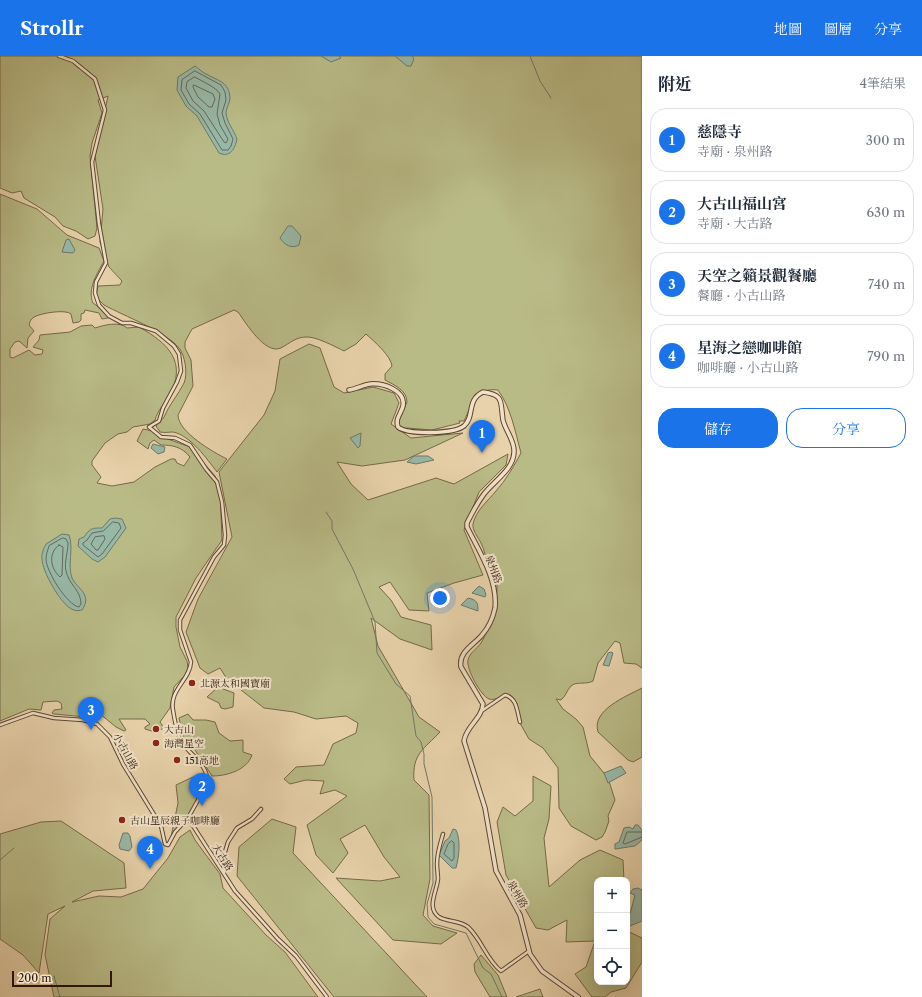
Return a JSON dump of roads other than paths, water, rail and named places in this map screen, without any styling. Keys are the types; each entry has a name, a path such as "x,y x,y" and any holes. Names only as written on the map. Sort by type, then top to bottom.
{"street":[{"path":"59,56 73,61 95,79 105,110 92,162 99,224 106,262 96,282 95,293 99,305 109,316 122,323 131,323 156,331 174,346 179,354 181,372 171,395 163,408 159,420 149,427 161,437 175,438 190,445 206,469 217,482 222,502 226,535 224,545 214,557 180,620 180,630 191,662 191,667 176,690 172,709 181,742 195,755 208,778 207,784 188,818"},
{"name":"泉州路","path":"349,390 376,384 396,390 403,399 397,418 398,427 401,430 414,432 449,431 464,426 469,420 474,399 483,392 496,395 501,401 505,428 515,451 513,459 506,470 484,494 467,523 467,527 489,574 495,597 491,621 483,635 462,655 460,662 482,701 482,710 467,730 464,741 485,808 496,871 520,915 529,951 542,971 578,997"},
{"path":"482,710 505,694 511,696 514,700 520,722"},
{"name":"小古山路","path":"0,725 33,713 54,718 83,720 97,724 110,737 123,764 161,826 165,844 168,845 175,832 188,818"},
{"path":"224,874 224,855 228,842 237,828 252,819 261,809"},
{"name":"大古路","path":"188,818 235,891 278,939 296,956 326,997"},
{"path":"443,834 438,850 438,879 432,904 435,913 440,918 467,926 481,945 492,964 501,971 529,951"}],"water":[{"path":"321,56 339,56 341,58 331,62"},
{"path":"395,56 412,56 414,59 411,66 407,66"},
{"path":"195,66 204,73 226,85 228,88 230,98 226,113 237,139 235,146 229,153 219,153 197,116 186,106 177,90 178,77"},
{"path":"288,226 292,226 301,236 299,245 294,247 288,246 280,238"},
{"path":"69,239 75,250 73,253 62,252 66,240"},
{"path":"361,433 360,446 358,448 350,438"},
{"path":"153,444 165,447 164,452 158,454 151,448"},
{"path":"414,456 428,456 434,460 416,464 407,462"},
{"path":"110,519 122,519 126,528 105,557 98,562 92,559 78,546 79,539 84,537 92,529 102,528"},
{"path":"62,534 69,535 71,546 70,567 72,578 83,592 86,600 82,610 72,609 61,600 48,578 43,564 42,555 46,544"},
{"path":"479,586 484,589 486,595 485,597 472,593"},
{"path":"468,598 476,602 478,605 478,611 461,605"},
{"path":"608,653 613,653 609,666 603,665"},
{"path":"621,766 626,773 608,783 604,773"},
{"path":"635,825 638,825 642,830 642,840 635,846 615,849 615,844 619,842 624,828 629,827 633,829"},
{"path":"453,829 456,830 458,834 459,844 459,854 456,868 452,868 439,855 445,841 449,838"},
{"path":"123,833 128,833 130,836 132,847 129,851 120,849 119,845"},
{"path":"638,888 642,890 642,921 630,926 630,914 635,895 630,893 633,889"}],"waterway":[{"path":"530,56 540,81 551,98"},
{"path":"326,512 332,521 332,529 353,569 375,622 377,653 396,684 410,696 416,736 421,742 424,754 424,764 432,797 433,883 427,904 428,917 434,924 466,933 483,968 491,974 502,997"},
{"path":"0,860 14,848"},
{"path":"54,976 60,997"}],"place":[{"name":"慈隱寺","path":"482,453"},
{"name":"北源太和國寶廟","path":"192,683"},
{"name":"大古山","path":"156,729"},
{"name":"天空之籟景觀餐廳","path":"91,730"},
{"name":"海灣星空","path":"156,743"},
{"name":"151高地","path":"177,760"},
{"name":"大古山福山宮","path":"202,806"},
{"name":"古山星辰親子咖啡廳","path":"122,820"},
{"name":"星海之戀咖啡館","path":"150,869"}]}
